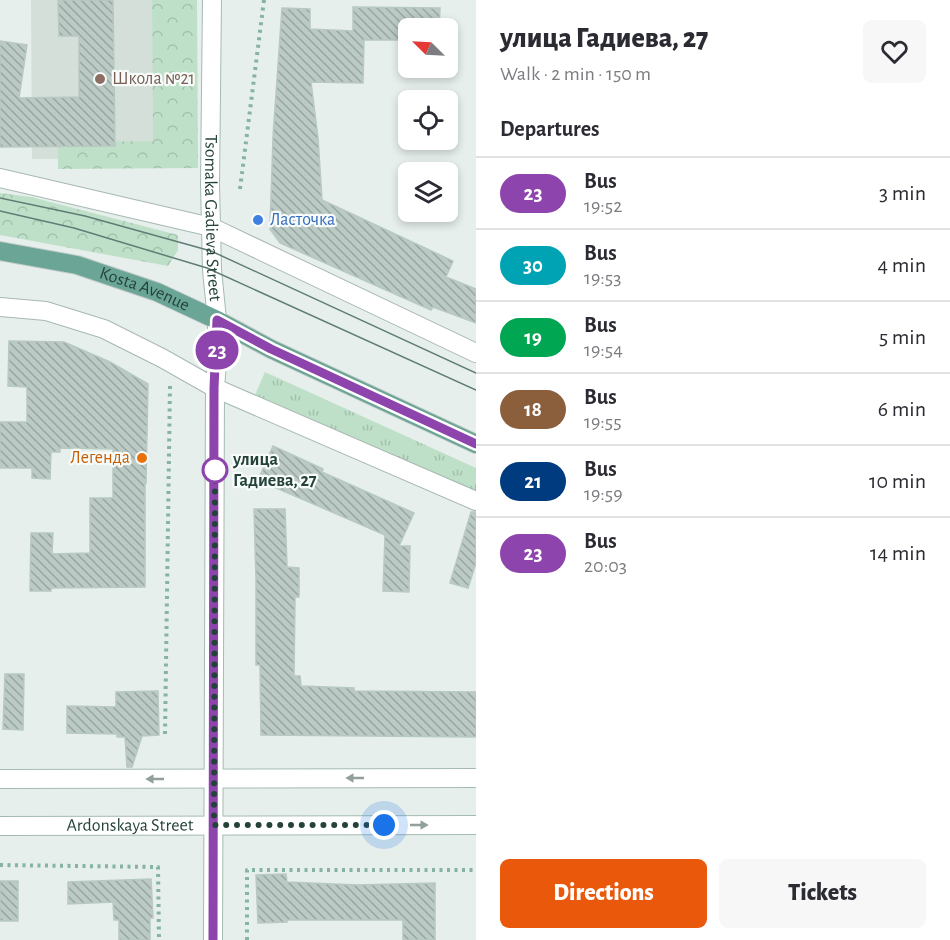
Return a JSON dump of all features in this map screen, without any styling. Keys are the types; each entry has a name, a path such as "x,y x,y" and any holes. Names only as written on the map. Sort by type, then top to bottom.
{"main road":[{"name":"Tsomaka Gadieva Street","path":"212,0 210,184 212,270 217,320 214,388 213,940"},
{"path":"5,178 211,227 476,353"},
{"name":"Kosta Avenue","path":"0,251 77,265 157,292 271,349 476,444"},
{"path":"0,308 46,311 94,326 170,362 214,388 476,501"},
{"path":"0,779 476,778"},
{"name":"Ardonskaya Street","path":"0,826 476,825"}],"path":[{"path":"240,189 264,0"},
{"path":"165,734 170,362"},
{"path":"0,865 158,867 159,940"},
{"path":"247,940 248,870 476,870"}],"shaded area":[{"name":"Школа №21","path":"31,0 169,0 170,158 32,159"}],"green space":[{"path":"152,0 197,0 198,168 58,169 58,142 153,141"},
{"path":"0,193 31,197 178,235 178,250 168,266 0,235"},
{"path":"265,372 476,468 476,494 255,395"}],"building":[{"path":"58,0 113,0 115,146 0,147 0,41 27,45 19,98 79,97 79,36 59,36"},
{"path":"353,7 440,8 440,18 398,18 398,40 364,40 363,83 311,82 322,200 453,261 446,277 476,289 476,323 433,307 431,310 280,243 270,229 273,137 282,8 310,9 310,29 353,31"},
{"path":"9,341 64,342 110,362 148,384 145,587 51,588 51,591 30,591 31,533 53,533 52,554 90,553 90,498 113,498 113,449 60,448 60,452 51,452 50,479 32,478 32,468 0,468 0,422 27,422 27,387 8,386"},
{"path":"273,446 323,469 322,472 414,513 399,546 410,546 409,592 383,591 385,535 258,480"},
{"path":"254,509 285,509 287,567 299,568 299,597 295,597 294,676 300,676 301,686 354,688 354,691 476,692 476,737 261,735 260,665 256,665"},
{"path":"471,512 476,512 476,563 468,588 450,583"},
{"path":"5,674 24,674 23,730 3,729"},
{"path":"158,691 159,735 142,736 132,767 127,767 125,737 117,737 117,734 67,733 67,706 116,707 116,692"},
{"path":"286,874 287,882 357,885 435,883 435,940 403,940 403,920 287,920 287,922 258,923 256,875"},
{"path":"151,879 153,918 150,918 150,940 119,940 119,920 114,920 113,902 68,904 68,882"},
{"path":"0,881 18,881 18,921 0,921"}],"tram line":[{"path":"0,198 85,216 211,251 476,373"},
{"path":"0,211 74,228 207,268 476,390"}],"bus line":[{"name":"23","path":"213,940 214,388 217,362 217,320 271,349 476,444"}],"place":[{"name":"Школа №21","path":"100,79"},
{"name":"Ласточка","path":"258,220"},
{"name":"Легенда","path":"142,458"},
{"name":"улица Гадиева, 27","path":"215,470"}],"route":[{"path":"215,470 214,825 384,825"}]}
